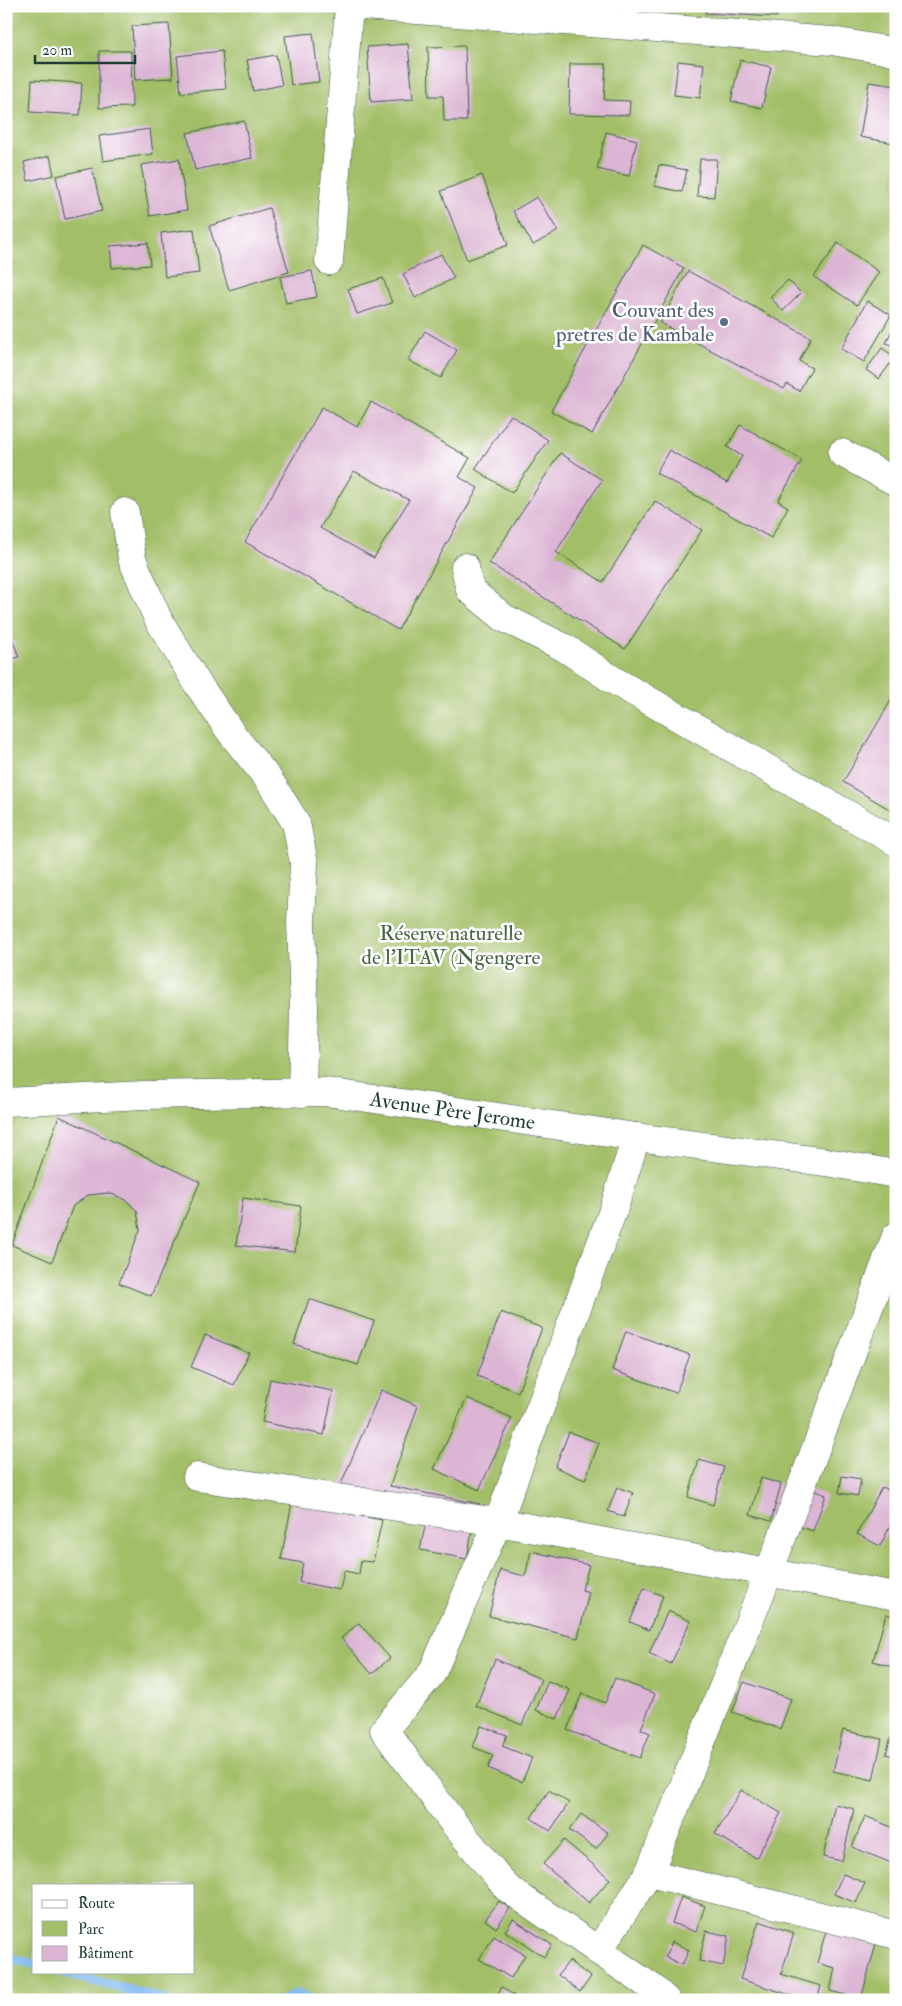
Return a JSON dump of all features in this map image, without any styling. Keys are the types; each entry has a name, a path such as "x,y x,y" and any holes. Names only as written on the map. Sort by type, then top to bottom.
{"street":[{"path":"329,260 349,6"},
{"path":"363,6 832,41 896,52"},
{"path":"842,453 896,482"},
{"path":"125,512 132,559 158,619 197,683 232,734 269,780 296,823 304,863 302,1093"},
{"path":"465,567 470,590 504,618 565,648 613,680 896,842"},
{"name":"Avenue Père Jerome","path":"6,1102 144,1095 326,1092 636,1137 826,1162 896,1174"},
{"path":"636,1137 615,1205 498,1522 432,1673 384,1730 455,1825 507,1888 654,1989 666,2000"},
{"path":"598,1951 649,1873 769,1572 896,1236"},
{"path":"197,1477 498,1522 896,1596"},
{"path":"649,1873 896,1935"}],"green space":[{"name":"Réserve naturelle de l'ITAV (Ngengere","path":"6,6 896,6 896,2000 6,2000"}],"building":[{"path":"706,6 778,6 777,17 705,13"},
{"path":"169,24 173,78 135,80 132,26"},
{"path":"313,33 319,82 291,85 285,36"},
{"path":"408,44 413,99 371,102 367,47"},
{"path":"465,46 467,121 444,121 443,96 429,96 428,47"},
{"path":"99,51 131,51 132,107 99,108"},
{"path":"222,51 226,89 181,93 177,56"},
{"path":"276,55 282,85 253,91 247,60"},
{"path":"740,60 771,67 762,108 731,101"},
{"path":"678,61 704,64 700,98 674,95"},
{"path":"570,64 606,64 604,100 630,101 629,115 569,114"},
{"path":"32,80 82,83 80,115 30,112"},
{"path":"869,82 896,86 896,130 894,143 860,137"},
{"path":"244,121 252,158 195,170 187,133"},
{"path":"150,129 153,154 103,161 99,136"},
{"path":"606,132 637,140 629,176 597,169"},
{"path":"50,156 54,175 28,181 24,162"},
{"path":"179,159 187,210 150,216 141,165"},
{"path":"700,159 717,159 714,197 697,196"},
{"path":"659,165 687,170 682,192 654,186"},
{"path":"92,168 102,211 65,219 56,176"},
{"path":"482,175 508,245 467,260 441,191"},
{"path":"537,197 558,231 533,245 513,211"},
{"path":"269,208 289,272 229,290 209,226"},
{"path":"194,229 199,273 165,277 161,233"},
{"path":"148,243 150,265 112,268 110,246"},
{"path":"838,243 879,272 857,305 814,277"},
{"path":"643,245 684,268 592,434 551,411"},
{"path":"441,254 454,278 415,298 403,274"},
{"path":"312,271 317,297 286,303 280,277"},
{"path":"688,271 811,338 799,361 812,368 799,391 787,384 784,389 660,323"},
{"path":"383,278 392,303 357,314 348,289"},
{"path":"788,280 801,293 783,311 770,297"},
{"path":"867,301 891,315 864,362 841,349"},
{"path":"896,321 896,347 886,343"},
{"path":"425,331 457,350 441,378 408,360"},
{"path":"882,348 895,357 879,379 866,370"},
{"path":"371,402 470,458 459,477 478,488 398,630 245,542 322,407 357,427","holes":["354,471 409,500 374,558 320,528"]},
{"path":"511,415 548,440 512,493 475,469"},
{"path":"740,425 802,460 778,501 788,507 771,538 656,473 669,450 727,483 742,456 727,447"},
{"path":"560,453 602,480 556,552 603,582 655,501 702,530 625,649 489,563"},
{"path":"6,622 19,657 6,661"},
{"path":"896,692 896,813 843,782"},
{"path":"59,1116 200,1182 151,1296 119,1283 140,1230 137,1211 126,1200 109,1193 88,1195 73,1206 52,1262 12,1245"},
{"path":"243,1198 301,1206 295,1252 236,1245"},
{"path":"309,1299 374,1321 358,1365 294,1344"},
{"path":"501,1312 542,1328 518,1392 477,1376"},
{"path":"626,1331 690,1355 676,1393 612,1370"},
{"path":"205,1335 249,1353 234,1385 191,1367"},
{"path":"270,1379 333,1391 324,1435 262,1422"},
{"path":"381,1390 418,1406 390,1486 480,1504 476,1515 338,1491"},
{"path":"467,1398 512,1418 479,1490 434,1469"},
{"path":"569,1432 599,1443 585,1480 555,1467"},
{"path":"699,1460 724,1467 713,1505 688,1497"},
{"path":"842,1476 861,1479 858,1496 839,1493"},
{"path":"761,1478 781,1484 771,1521 750,1515"},
{"path":"617,1487 633,1493 624,1517 608,1511"},
{"path":"882,1487 896,1494 896,1515 880,1546 857,1534"},
{"path":"807,1488 826,1495 813,1531 794,1525"},
{"path":"292,1503 382,1520 373,1562 361,1561 359,1574 344,1571 340,1590 299,1582 303,1563 281,1559"},
{"path":"426,1522 472,1531 467,1559 420,1550"},
{"path":"531,1551 589,1565 582,1590 589,1592 578,1638 489,1616 500,1570 525,1576"},
{"path":"644,1588 663,1596 649,1630 630,1622"},
{"path":"668,1611 690,1621 671,1664 649,1653"},
{"path":"886,1614 896,1617 896,1668 873,1661"},
{"path":"359,1623 390,1658 372,1674 341,1638"},
{"path":"495,1659 541,1679 522,1725 476,1706"},
{"path":"615,1678 655,1694 641,1729 650,1733 640,1758 567,1730 582,1693 605,1703"},
{"path":"548,1681 570,1690 557,1719 536,1710"},
{"path":"744,1682 791,1699 780,1729 732,1712"},
{"path":"481,1726 507,1735 502,1746 532,1758 522,1782 488,1768 493,1755 473,1747"},
{"path":"843,1730 882,1739 873,1780 833,1771"},
{"path":"891,1737 896,1738 896,1757 886,1754"},
{"path":"549,1790 569,1803 550,1831 531,1818"},
{"path":"741,1790 781,1813 756,1858 715,1834"},
{"path":"835,1804 854,1809 842,1861 823,1857"},
{"path":"581,1814 608,1833 596,1849 569,1830"},
{"path":"865,1816 896,1829 896,1865 852,1847"},
{"path":"564,1840 610,1879 589,1903 543,1864"},
{"path":"843,1874 865,1883 856,1903 834,1894"},
{"path":"681,1897 705,1906 696,1932 672,1923"},
{"path":"499,1901 510,1908 496,1928 485,1920"},
{"path":"513,1919 552,1945 544,1957 505,1931"},
{"path":"759,1921 794,1933 781,1974 821,1986 817,2000 806,2000 740,1979"},
{"path":"706,1931 729,1936 723,1966 699,1961"},
{"path":"826,1931 876,1944 861,1999 830,1991 835,1968 817,1963"},
{"path":"494,1936 525,1955 511,1978 479,1959"},
{"path":"672,1942 689,1950 682,1965 665,1957"},
{"path":"569,1961 591,1977 580,1992 558,1975"},
{"path":"502,1987 520,2000 493,2000"}],"waterway":[{"path":"6,1957 32,1964"},
{"path":"69,1974 164,2000"},
{"path":"285,2000 297,1994 308,2000"}],"place":[{"name":"Couvant des pretres de Kambale","path":"724,322"}]}
